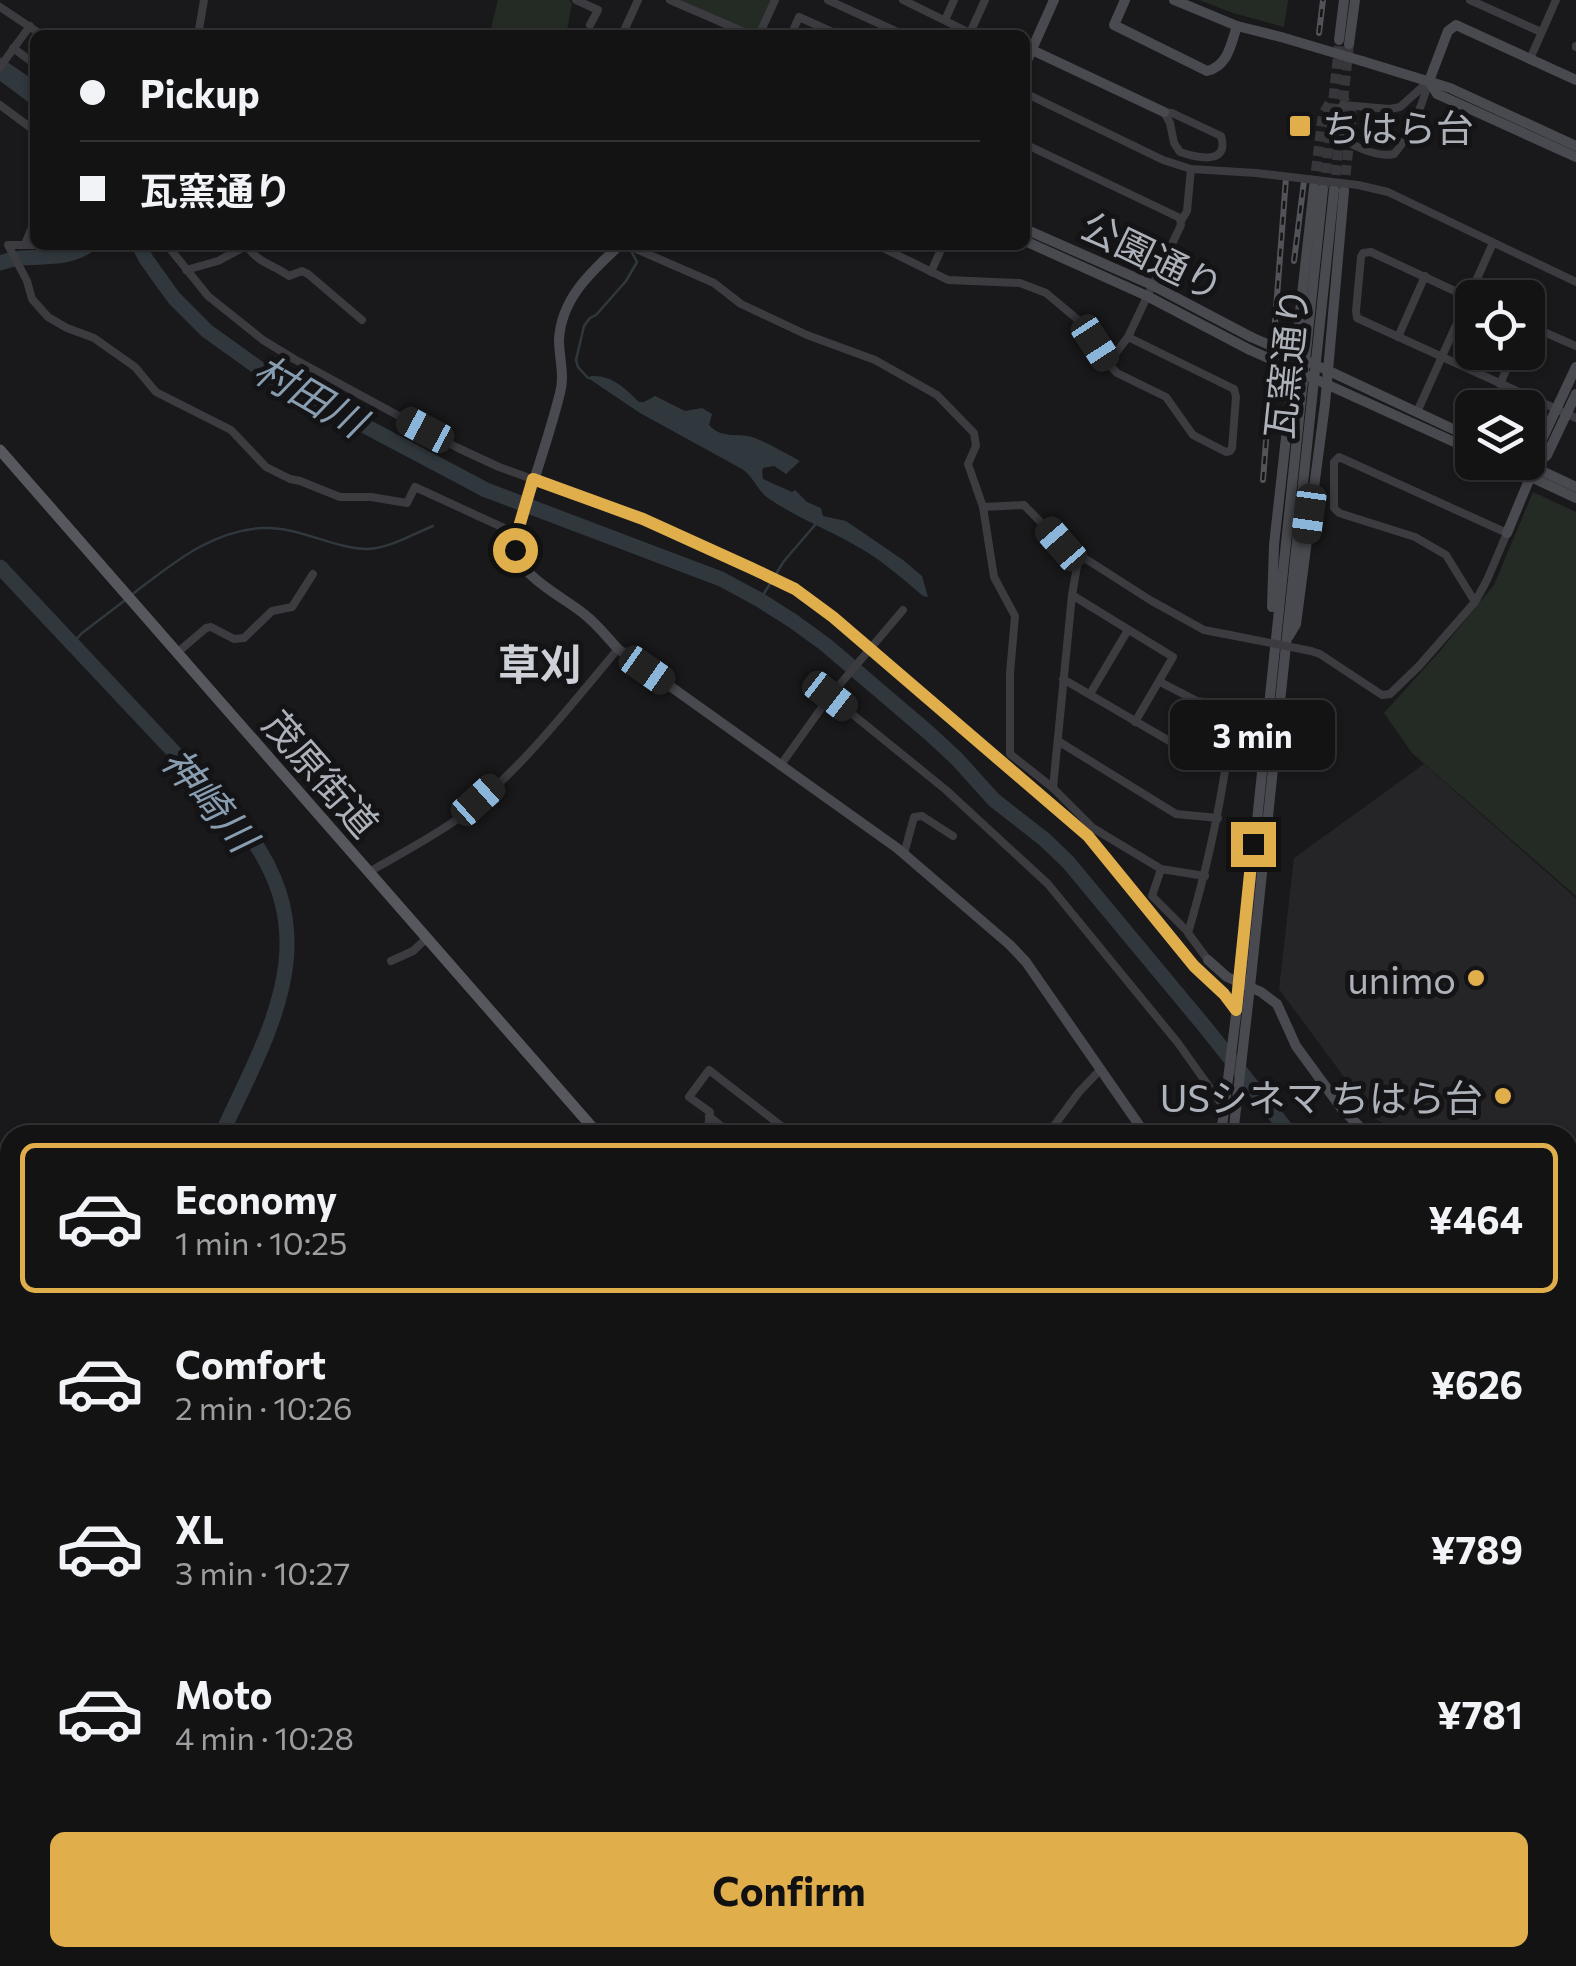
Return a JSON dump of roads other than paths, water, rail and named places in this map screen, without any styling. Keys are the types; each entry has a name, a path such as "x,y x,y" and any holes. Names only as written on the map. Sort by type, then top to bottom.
{"main road":[{"name":"茂原街道","path":"0,450 590,1125"}],"street":[{"path":"199,30 204,0"},
{"path":"576,0 598,10 590,24"},
{"path":"624,30 638,0"},
{"path":"670,0 743,30"},
{"path":"758,30 775,0"},
{"path":"828,0 893,30"},
{"path":"903,0 963,30"},
{"path":"945,20 954,0"},
{"path":"972,30 986,0"},
{"path":"1030,54 1054,0"},
{"path":"1125,0 1114,26 1208,71 1217,69 1225,60 1237,26"},
{"path":"1174,0 1237,26 1429,81 1576,146"},
{"path":"1344,0 1344,42 1354,0"},
{"path":"1470,0 1542,32"},
{"path":"1530,59 1556,0"},
{"path":"0,7 35,30"},
{"path":"793,30 799,17 828,30"},
{"path":"1429,81 1400,107 1343,106 1334,114 1335,132 1378,155 1394,154 1424,97 1448,30 1456,24 1576,80"},
{"path":"0,68 30,26"},
{"path":"13,48 30,60"},
{"path":"1032,50 1221,136 1221,152 1210,157 1180,152 1164,112"},
{"path":"1429,81 1438,94 1576,157"},
{"path":"1030,95 1163,160 1191,168 1358,185 1388,192 1576,282"},
{"path":"0,105 30,127"},
{"path":"1030,146 1176,215 1181,222"},
{"path":"1108,363 1128,337 1188,211 1191,168"},
{"path":"1329,189 1326,384 1296,624 1281,639 1272,622 1274,545 1295,357 1329,189"},
{"name":"瓦窯通り","path":"1230,1111 1245,1019 1245,985 1329,189"},
{"name":"公園通り","path":"1030,230 1149,290 1455,430"},
{"name":"公園通り","path":"1030,243 1149,290 1250,350 1455,442"},
{"path":"1478,280 1493,243"},
{"path":"30,245 8,245 32,299 48,318 94,338 135,367 156,392 230,430 270,470 345,497 407,503 415,487 517,534"},
{"path":"171,250 208,296 294,359 499,467 643,519 795,589 871,648 1088,836 1194,966 1236,1010"},
{"path":"186,270 239,250"},
{"path":"249,250 256,259 273,264 289,276 302,271 308,274 362,320"},
{"path":"615,250 584,280 566,307 559,336 562,384 517,534 515,550 521,563 532,576 587,616 618,649 904,854 995,932 1026,962 1138,1125"},
{"path":"630,250 714,282 741,304 807,335 875,360 937,395 974,432 976,446 968,464 983,507 994,577 1015,616 1010,754 1053,788 1093,828 1161,869 1204,876"},
{"path":"889,250 948,280 1020,283 1046,293 1082,324 1117,372 1166,397 1193,434 1230,451 1234,389 1128,337"},
{"path":"931,272 941,250"},
{"path":"1455,290 1372,252 1363,253 1356,315 1566,414"},
{"path":"1398,337 1425,276"},
{"path":"1417,412 1455,331"},
{"path":"1545,332 1576,346"},
{"path":"1566,414 1576,367"},
{"path":"1500,384 1506,370"},
{"path":"1545,457 1576,394"},
{"path":"1475,602 1446,556 1414,537 1339,513 1334,508 1334,462 1339,458 1507,533"},
{"path":"1545,475 1576,486"},
{"path":"1545,479 1576,498"},
{"path":"983,507 1024,505 1061,544 1204,630 1311,650 1382,695 1390,694 1419,666 1475,602 1488,580 1525,480"},
{"path":"1053,788 1078,555"},
{"path":"178,652 206,628 234,639 244,638 272,611 292,607 314,574"},
{"path":"1072,596 1173,657 1136,722"},
{"path":"780,766 830,696 903,610"},
{"path":"1090,694 1128,630"},
{"path":"369,872 456,820 544,737 618,649"},
{"path":"1063,679 1190,753 1229,754"},
{"path":"1160,682 1197,701 1233,706 1218,818 1188,932"},
{"path":"830,696 946,790 1048,884 1230,1111 1231,1125"},
{"path":"1058,741 1176,814 1218,818"},
{"path":"904,854 914,817 922,816 953,836"},
{"path":"1161,869 1152,896 1220,972 1276,1004 1312,1068 1358,1125"},
{"path":"391,961 413,951 426,938"},
{"name":"瓦窯通り","path":"1230,1111 1236,1010 1245,985"},
{"path":"1054,1125 1101,1069"},
{"path":"708,1125 710,1112 689,1097 709,1070 780,1125"},
{"path":"1225,1125 1230,1111"},
{"path":"709,1116 720,1125"}],"waterway":[{"name":"神崎川","path":"0,263 80,250"},
{"name":"村田川","path":"142,250 174,298 207,331 267,374 486,490 721,579 826,645 929,733 994,800 1068,862 1283,1125"},
{"path":"588,378 576,360 584,326 626,281 637,262 631,250"},
{"path":"760,600 784,561 815,525"},
{"path":"134,593 194,550 244,530 276,528 368,549 433,526"},
{"name":"神崎川","path":"0,567 236,818 265,859 281,899 287,938 284,976 259,1054 226,1125"},
{"path":"71,645 124,601"}],"tunnel":[{"path":"1334,190 1349,44"},
{"path":"1324,188 1339,46"},
{"path":"1344,99 1352,114 1344,190"},
{"path":"1314,186 1323,114 1331,101"}],"railway":[{"path":"1319,33 1323,0"},
{"path":"1263,480 1286,178"},
{"path":"1294,261 1304,181"}],"place":[{"name":"ちはら台","path":"1300,126"},
{"name":"unimo","path":"1476,978"},
{"name":"USシネマ ちはら台","path":"1503,1096"}],"district":[{"name":"草刈","path":"540,663"}]}
